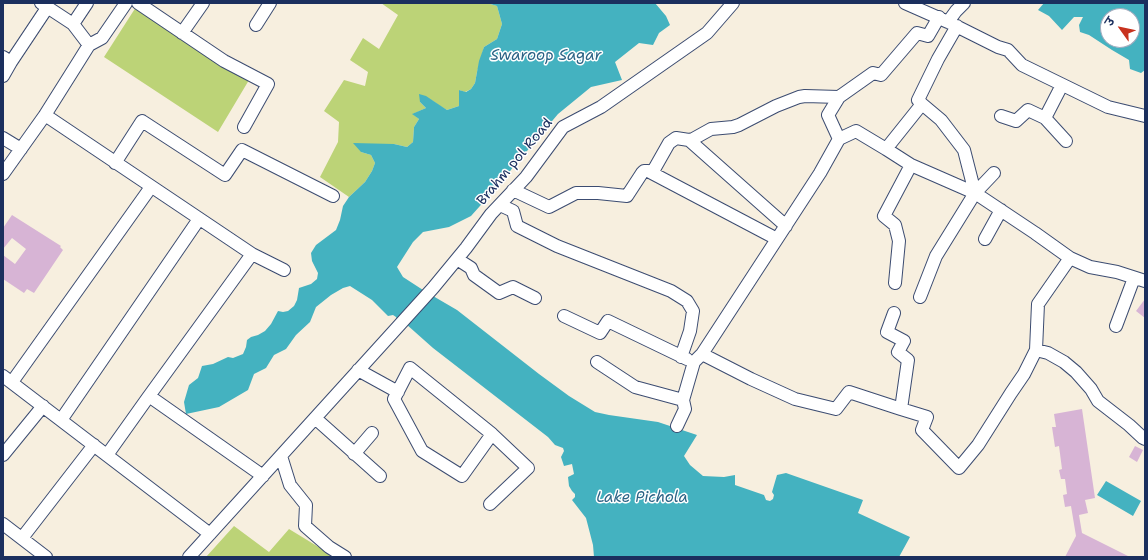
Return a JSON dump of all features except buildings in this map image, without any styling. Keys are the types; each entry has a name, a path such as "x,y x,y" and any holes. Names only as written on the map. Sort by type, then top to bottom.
{"street":[{"path":"73,24 87,3"},
{"path":"3,174 45,116 89,45 102,38 126,3"},
{"path":"138,3 224,61 268,84 244,127"},
{"path":"182,33 202,3"},
{"path":"256,25 270,3"},
{"name":"Brahm pol Road","path":"189,557 433,288 491,214 526,177 563,127 601,107 707,34 733,3"},
{"path":"904,3 1008,50 1022,66 1062,86 1108,107 1145,116"},
{"path":"839,138 828,115 839,98 873,73 881,75 917,33 928,36 948,22 964,3"},
{"path":"3,76 7,59 44,5 73,24 89,45"},
{"path":"948,22 938,59 918,100 942,120 964,150 975,194"},
{"path":"1045,118 1062,86"},
{"path":"652,173 668,145 676,138 689,140 696,138 711,129 739,125 776,106 799,97 839,98"},
{"path":"886,149 922,104"},
{"path":"1001,116 1016,121 1028,110 1045,118 1066,141"},
{"path":"45,116 252,254 284,270"},
{"path":"115,162 142,121 225,175 242,150 334,196"},
{"path":"678,426 685,409 683,400 698,358 820,173 839,138 856,131 911,165 975,194 1001,210 1070,258 1090,267 1117,272 1140,280 1116,326"},
{"path":"3,138 21,149"},
{"path":"689,140 786,226"},
{"path":"895,283 899,241 895,225 884,216 911,165"},
{"path":"513,190 549,207 576,193 598,193 627,196 644,171 652,173 777,239"},
{"path":"920,297 936,256 975,194 994,173"},
{"path":"151,187 7,379 210,534"},
{"path":"500,205 513,211 517,226 557,246 671,291 687,301 693,311 690,331 681,356"},
{"path":"985,240 1001,210"},
{"path":"61,420 199,219"},
{"path":"107,455 252,254"},
{"path":"457,258 471,268 474,275 499,293 513,288 535,298"},
{"path":"564,316 600,334 608,321 681,356 698,358 751,379 795,399 836,409 849,392 927,417 922,430 960,468 978,445 1024,374 1036,350 1038,304 1070,258"},
{"path":"894,313 887,332 904,341 898,352 908,360 901,409"},
{"path":"1036,350 1048,353 1064,362 1076,372 1091,390 1098,402 1145,439"},
{"path":"597,362 635,387 683,400"},
{"path":"490,504 528,468 492,434 410,368 394,399 422,451 462,476 492,434"},
{"path":"358,370 398,392"},
{"path":"149,396 263,476"},
{"path":"3,455 43,406"},
{"path":"315,418 380,476"},
{"path":"354,454 372,433"},
{"path":"22,538 94,445"},
{"path":"281,456 290,485 306,505 305,526 329,547 345,557"},
{"path":"3,524 46,557"}],"green space":[{"path":"381,3 487,3 497,6 502,24 497,39 484,47 475,83 471,89 465,92 459,90 459,106 447,110 420,95 420,102 426,108 413,114 419,119 414,127 413,142 407,147 394,144 361,152 371,155 375,163 365,182 349,197 320,177 338,142 339,122 324,111 344,80 365,86 368,72 350,60 363,38 379,49 398,15"},
{"path":"136,7 249,80 218,132 104,57"},
{"path":"234,526 269,552 289,529 335,557 206,557"}],"water":[{"name":"Swaroop Sagar","path":"487,3 655,3 666,16 670,25 659,33 653,45 639,43 615,62 622,80 591,87 558,114 505,178 471,216 449,227 423,232 413,242 397,267 403,277 423,290 397,319 393,315 388,316 372,300 350,286 343,288 316,307 310,322 296,335 286,349 274,355 266,368 254,374 248,390 219,407 186,414 184,402 189,385 198,378 202,366 213,364 228,357 233,358 243,354 247,340 265,331 271,324 278,311 288,311 294,306 297,300 299,288 311,284 317,279 318,273 312,261 311,253 316,245 336,230 343,206 349,197 365,182 375,163 371,155 361,152 353,143 394,144 407,147 413,142 414,127 419,119 412,114 426,108 420,102 419,94 426,96 447,110 459,106 459,90 466,92 471,89 475,83 479,61 484,47 497,39 502,24 497,6"},
{"path":"1044,3 1145,3 1145,70 1141,73 1130,69 1129,60 1109,48 1140,48 1140,8 1100,8 1100,42 1089,35 1080,32 1079,25 1083,17 1074,17 1062,30 1049,16 1038,10"},
{"name":"Lake Pichola","path":"433,296 457,310 539,374 569,396 595,412 658,422 697,435 684,456 690,465 703,476 724,477 735,475 735,485 764,495 766,500 770,501 773,499 774,495 772,492 777,475 786,473 863,500 858,513 910,537 899,557 594,557 593,545 586,518 572,500 575,497 575,494 569,486 568,477 574,474 572,464 564,466 561,457 564,451 563,448 555,445 548,437 433,348 406,324"},
{"path":"1106,481 1141,501 1133,516 1097,495"}]}
